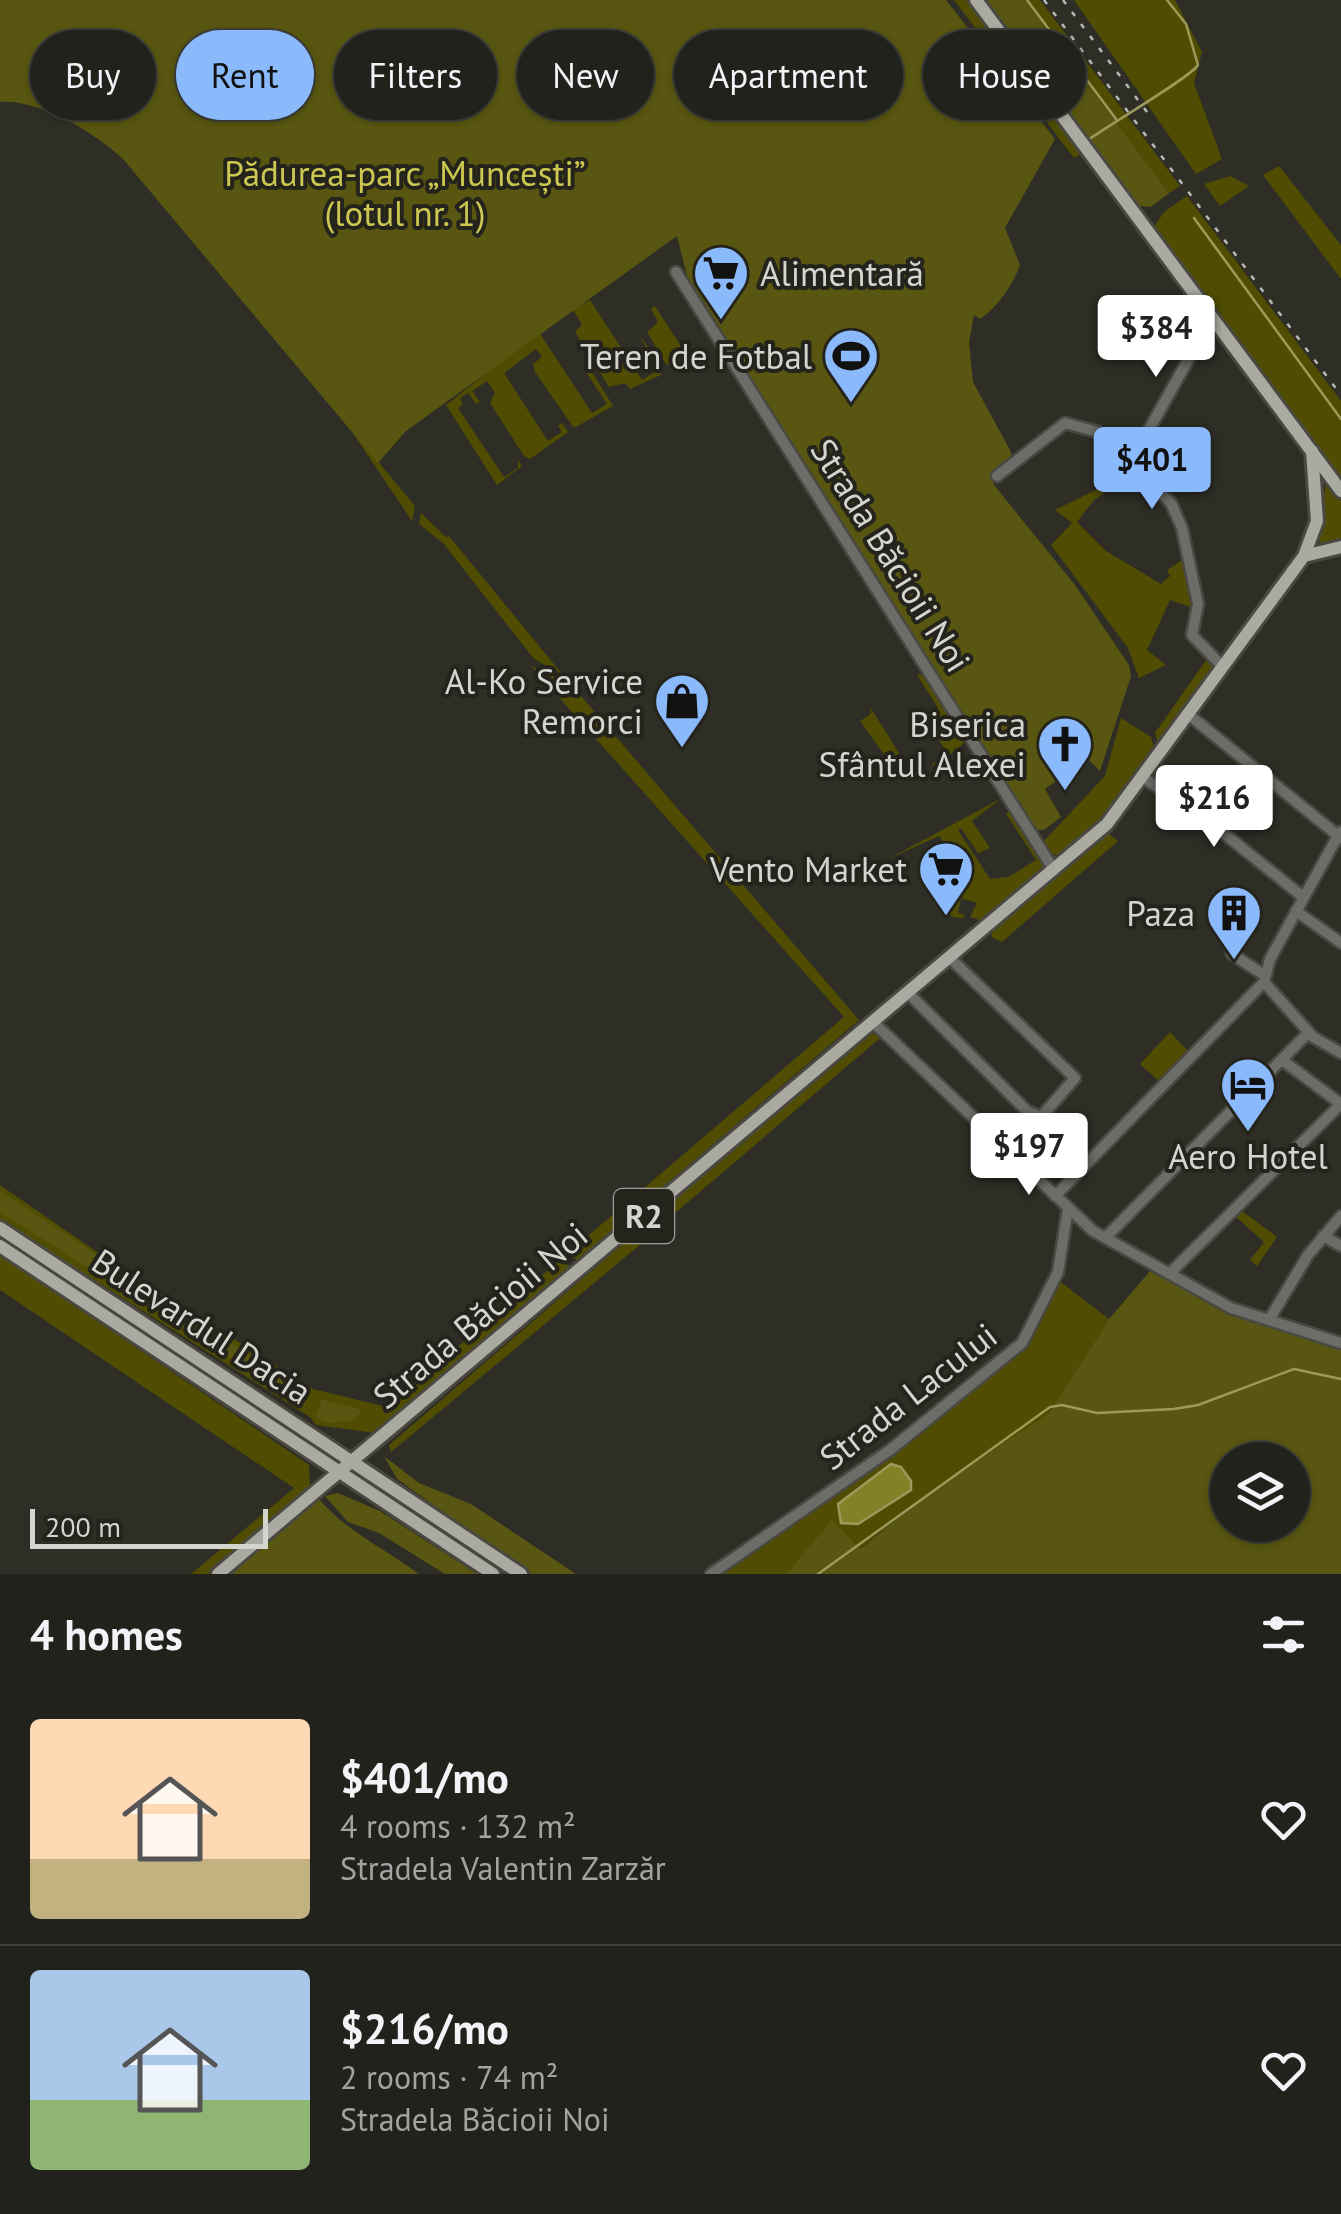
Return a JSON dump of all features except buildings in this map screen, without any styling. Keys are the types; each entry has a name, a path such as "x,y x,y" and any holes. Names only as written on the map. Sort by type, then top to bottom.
{"main road":[{"path":"976,0 1341,491"},
{"name":"Strada Băcioii Noi","path":"218,1574 1107,824 1304,556 1318,512 1312,452"},
{"path":"1304,556 1341,547"},
{"name":"Bulevardul Dacia","path":"0,1228 521,1574"},
{"name":"Bulevardul Dacia","path":"0,1246 494,1574"}],"street":[{"name":"Strada Băcioii Noi","path":"676,272 1054,870"},
{"path":"1132,460 1211,319"},
{"path":"996,476 1056,428 1070,422 1098,432 1132,460 1176,512 1198,604 1192,635 1224,667"},
{"path":"1056,1196 1264,978 1340,834 1189,715"},
{"path":"1144,778 1216,827 1304,897"},
{"path":"1296,911 1341,943"},
{"path":"1232,954 1264,978 1308,1032 1341,1053"},
{"path":"909,994 1028,1112 1041,1117 1074,1078 950,958"},
{"path":"874,1023 1104,1238 1231,1308 1341,1343"},
{"path":"1104,1238 1308,1032"},
{"path":"1169,1274 1341,1104 1282,1060"},
{"path":"1325,1092 1330,1115"},
{"name":"Strada Lacului","path":"711,1574 890,1450 1022,1343 1058,1272 1068,1208"},
{"path":"1269,1320 1323,1236 1341,1216"},
{"path":"1323,1236 1341,1246"}],"shaded area":[{"path":"954,0 968,0 991,30 977,30"},
{"path":"1025,0 1040,0 1063,30 1047,30"},
{"path":"1074,0 1175,0 1202,52 1194,83 1222,159 1196,174"},
{"path":"1086,61 1180,186 1169,193 1086,82"},
{"path":"1045,120 1058,120 1083,153 1074,158"},
{"path":"1279,166 1341,245 1341,279 1263,175"},
{"path":"1230,176 1249,186 1220,206 1204,184"},
{"path":"1187,196 1341,401 1341,480 1154,227 1164,212"},
{"path":"590,300 642,380 658,370 639,335 661,364 661,375 630,389 625,383 609,387 575,332 582,324 573,310"},
{"path":"655,306 686,354 694,356 674,368 666,364 647,332 658,322 651,309"},
{"path":"539,332 592,413 607,404 584,369 589,367 613,406 574,428 535,372 533,364 542,357 536,349 504,373 548,441 562,432 558,426 562,423 568,432 530,459 524,456 490,403 495,393 487,381 472,391 480,402 476,404 468,393 460,398 463,404 458,408 504,477 518,468 518,460 522,466 497,485 446,405"},
{"path":"346,423 415,506 412,521"},
{"path":"1127,461 1133,474 1094,500 1077,522 1106,551 1161,584 1170,576 1167,570 1187,557 1194,602 1193,608 1170,600 1147,650 1166,665 1139,678 1128,648 1051,545 1072,523 1055,510 1120,478"},
{"path":"1326,481 1341,501 1341,544 1323,545 1318,540"},
{"path":"421,513 449,536 562,674 534,659 443,543 419,524"},
{"path":"1209,656 1214,665 1158,743 1155,733"},
{"path":"531,666 569,682 859,1020 577,1260 568,1253 844,1017"},
{"path":"924,674 964,743 937,766 931,765 948,754 924,717 938,708 917,675"},
{"path":"870,707 899,753 890,763 860,721 871,714"},
{"path":"1121,718 1151,737 1154,748 1110,811 1061,856 1051,854 1044,841 1105,776"},
{"path":"1002,798 972,821 990,848 978,853 961,828 958,830 990,879 1008,877 1036,860 1006,814 1009,811 1043,865 1040,874 986,922 970,917 977,903 961,898 958,913 965,915 963,918 952,917 946,909 971,878 939,836 886,860"},
{"path":"1108,833 1118,841 1002,942 993,938 991,934 1000,924"},
{"path":"1170,1032 1190,1053 1161,1083 1140,1064"},
{"path":"873,1033 880,1038 653,1232 646,1224"},
{"path":"0,1185 113,1263 313,1389 387,1407 560,1260 571,1267 375,1433 316,1425 310,1417 0,1220"},
{"path":"1241,1210 1277,1237 1257,1266 1250,1260 1264,1242 1235,1216"},
{"path":"638,1231 647,1239 391,1452 389,1445"},
{"path":"0,1235 308,1439 305,1443 0,1241"},
{"path":"0,1255 309,1465 310,1487 210,1574 191,1574 294,1488 0,1290"},
{"path":"1058,1280 1109,1319 1048,1414 1043,1495 924,1497 859,1549 832,1521 786,1574 717,1574 891,1456 1023,1348"},
{"path":"891,1464 901,1467 911,1481 911,1490 858,1524 841,1523 838,1504"}],"green space":[{"name":"Pădurea-parc „Muncești” (lotul nr. 1)","path":"0,0 946,0 970,30 923,30 923,120 1040,120 1055,139 1005,228 1020,265 1017,273 992,309 980,319 974,315 969,342 973,382 1011,452 1010,463 990,473 994,485 1075,585 1129,665 1131,676 1100,771 1087,758 1045,789 1061,817 1044,830 1036,830 688,280 677,236 406,431 378,463 123,159 66,120 156,120 156,30 30,30 30,106 0,102"},
{"path":"984,0 1025,0 1047,30 1007,30"},
{"path":"1086,82 1169,193 1151,207 1139,206 1074,120 1086,120"},
{"path":"0,1191 278,1374 306,1395 305,1406 0,1212"},
{"path":"1150,1271 1228,1312 1341,1350 1341,1574 786,1574 832,1520 860,1549 924,1497 1048,1414 1109,1319"},
{"path":"322,1399 359,1409 361,1414 350,1421 324,1423 316,1416"},
{"path":"384,1456 419,1483 471,1504 576,1574 530,1574 397,1479"},
{"path":"338,1493 380,1511 477,1574 445,1574 379,1533 348,1522 325,1496"},
{"path":"319,1499 354,1530 419,1574 232,1574"}],"waterway":[{"path":"1027,0 1116,119"},
{"path":"1088,140 1198,65 1186,24 1167,0"},
{"path":"1194,218 1341,419"},
{"path":"818,1574 1050,1407 1062,1405 1097,1413 1174,1409 1198,1405 1294,1369 1341,1379"}],"railway":[{"path":"1044,0 1341,395"},
{"path":"1063,0 1153,120"}],"place":[{"name":"Alimentară","path":"721,322"},
{"name":"Teren de Fotbal","path":"851,405"},
{"name":"Al-Ko Service Remorci","path":"682,750"},
{"name":"Biserica Sfântul Alexei","path":"1065,793"},
{"name":"Vento Market","path":"946,918"},
{"name":"Paza","path":"1234,962"},
{"name":"Aero Hotel","path":"1248,1134"}]}
